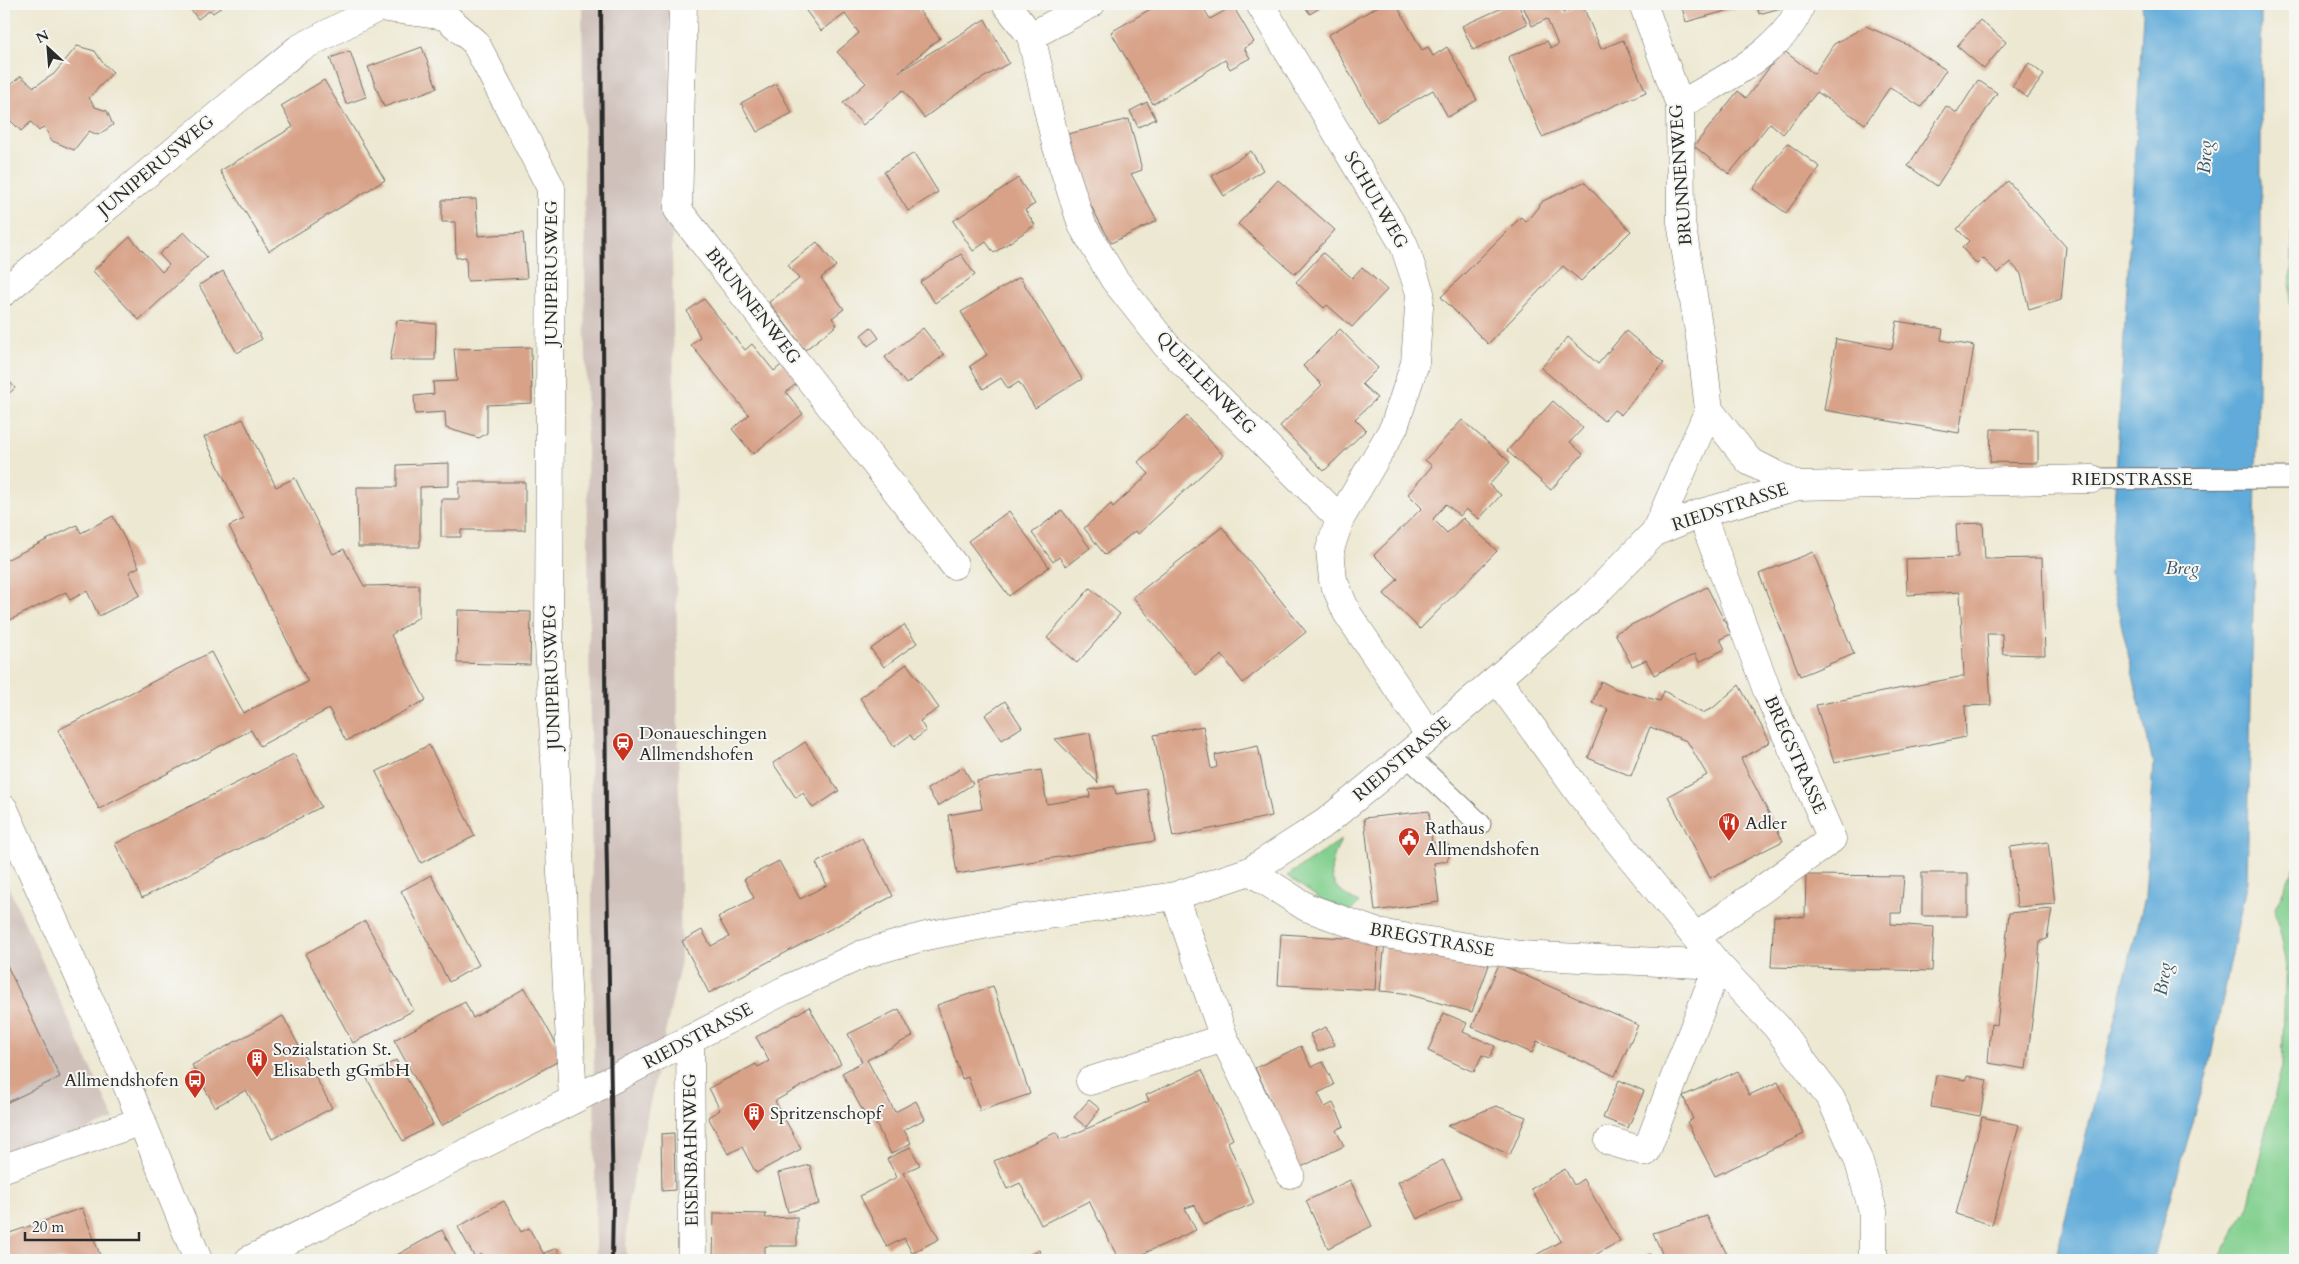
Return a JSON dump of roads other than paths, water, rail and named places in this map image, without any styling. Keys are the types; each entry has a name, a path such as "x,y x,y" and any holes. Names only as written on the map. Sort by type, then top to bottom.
{"street":[{"name":"BRUNNENWEG","path":"683,4 678,210 954,565"},
{"name":"QUELLENWEG","path":"1006,4 1031,36 1056,144 1082,225 1114,279 1166,345 1340,519"},
{"path":"1031,36 1091,4"},
{"name":"SCHULWEG","path":"1260,4 1404,245 1420,293 1415,363 1394,427 1340,519"},
{"name":"BRUNNENWEG","path":"1643,4 1680,105 1681,222 1702,350 1709,410"},
{"path":"1680,105 1767,52 1798,14 1801,4"},
{"name":"JUNIPERUSWEG","path":"4,292 298,49 379,7 445,16 475,42 551,188 549,644 573,1100"},
{"path":"1655,532 1709,410 1749,461 1798,486"},
{"name":"RIEDSTRASSE","path":"249,1260 573,1100 783,991 863,954 926,936 993,923 1175,896 1250,871 1326,822 1430,736 1593,596 1655,532 1700,513 1798,486 2092,479"},
{"name":"BREGSTRASSE","path":"1696,937 1832,839 1768,693 1700,513"},
{"path":"1340,519 1330,550 1334,580 1347,613 1430,736"},
{"path":"1497,679 1581,795 1718,965 1776,1026 1831,1099 1858,1159 1872,1211 1873,1260"},
{"path":"4,809 142,1121 198,1260"},
{"name":"BREGSTRASSE","path":"1250,871 1306,907 1378,933 1520,955 1718,965"},
{"path":"1175,896 1224,1038 1290,1174"},
{"path":"1609,1142 1646,1152 1718,965"},
{"path":"1090,1081 1224,1038"},
{"name":"EISENBAHNWEG","path":"690,1040 692,1260"},
{"path":"4,1168 142,1121"}],"lane":[{"name":"RIEDSTRASSE","path":"2092,479 2289,478"},
{"path":"1407,754 1480,824"}],"water":[{"name":"Breg","path":"2142,4 2261,4 2261,256 2247,881 2209,1066 2153,1260 2055,1260 2145,897 2153,763 2110,575 2143,14"}],"railway":[{"path":"601,4 606,816 613,1204 612,1260"}],"place":[{"name":"Donaueschingen Allmendshofen","path":"623,762"},
{"name":"Adler","path":"1729,842"},
{"name":"Rathaus Allmendshofen","path":"1409,857"},
{"name":"Sozialstation St. Elisabeth gGmbH","path":"257,1078"},
{"name":"Allmendshofen","path":"195,1099"},
{"name":"Spritzenschopf","path":"754,1132"}]}
